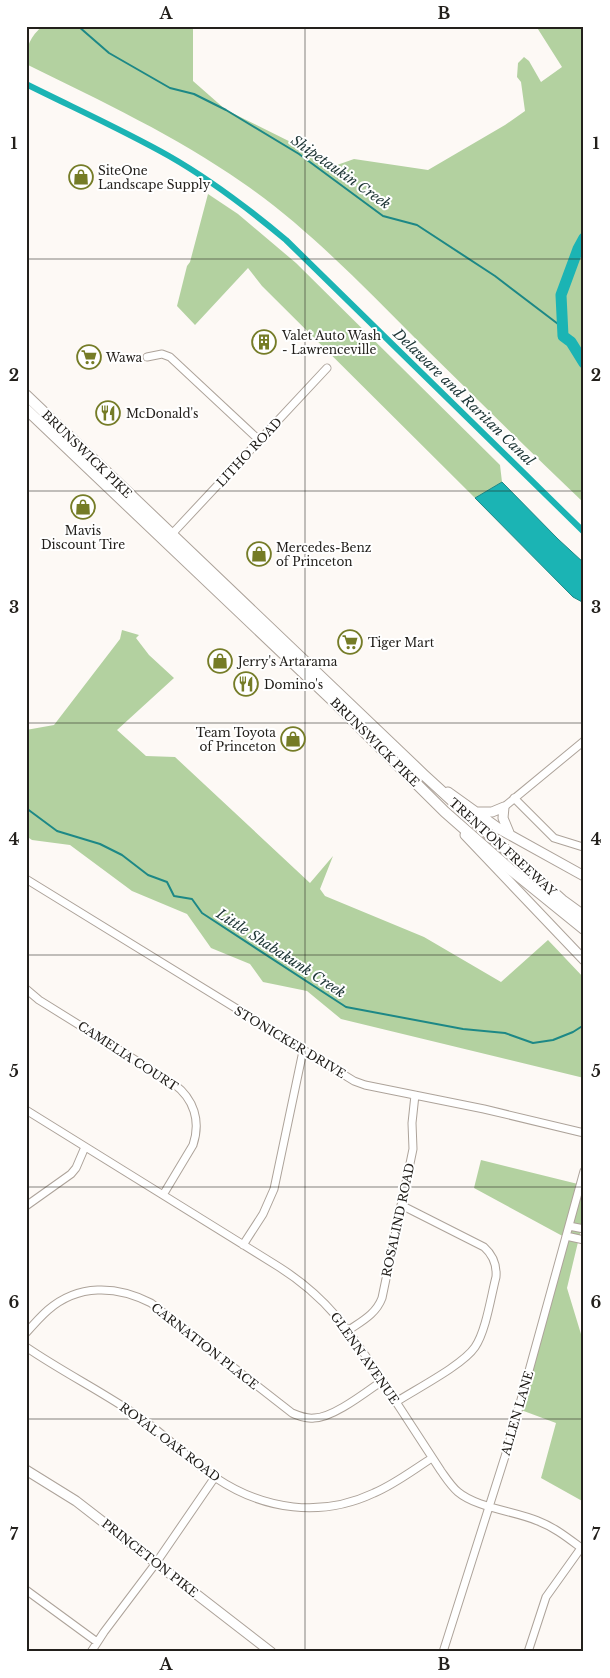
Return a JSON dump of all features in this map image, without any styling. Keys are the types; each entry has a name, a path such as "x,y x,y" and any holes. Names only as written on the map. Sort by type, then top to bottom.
{"highway":[{"name":"BRUNSWICK PIKE","path":"26,395 424,775"},
{"name":"BRUNSWICK PIKE","path":"26,409 334,702 445,812"},
{"name":"TRENTON FREEWAY","path":"424,775 562,900 584,916"},
{"name":"TRENTON FREEWAY","path":"445,812 511,870 584,928"}],"main road":[{"name":"BRUNSWICK PIKE","path":"424,775 510,835 584,876"},
{"path":"477,812 492,812 504,807 503,818 510,835"},
{"name":"BRUNSWICK PIKE","path":"445,812 584,960"},
{"name":"PRINCETON PIKE","path":"26,1470 76,1501 270,1652"}],"street":[{"path":"147,357 162,354 170,357 259,440"},
{"name":"LITHO ROAD","path":"171,535 327,368"},
{"path":"504,807 584,741"},
{"path":"514,798 554,838 584,847"},
{"name":"STONICKER DRIVE","path":"26,879 354,1081 365,1085 484,1109 584,1134"},
{"name":"CAMELIA COURT","path":"26,989 39,1000 174,1084 187,1096 196,1113 196,1137 163,1195"},
{"path":"244,1245 263,1214 274,1189 303,1051"},
{"name":"ROSALIND ROAD","path":"349,1330 371,1315 380,1304 412,1149 412,1123 416,1095"},
{"name":"GLENN AVENUE","path":"26,1110 293,1275 309,1287 349,1330 450,1485 473,1501 537,1520 550,1526 582,1549"},
{"path":"26,1206 72,1174 85,1147"},
{"name":"ALLEN LANE","path":"443,1652 508,1447 584,1171"},
{"path":"396,1402 463,1360 476,1346 482,1331 496,1276 493,1257 484,1247 401,1205"},
{"path":"569,1226 584,1230"},
{"path":"566,1236 584,1240"},
{"name":"CARNATION PLACE","path":"26,1333 49,1309 67,1298 90,1290 113,1290 137,1296 150,1303 292,1413 299,1416 314,1418 329,1415 382,1381"},
{"name":"ROYAL OAK ROAD","path":"26,1347 144,1420 215,1477 240,1492 271,1504 319,1508 348,1503 376,1493 432,1458"},
{"path":"91,1652 156,1563 215,1477"},
{"path":"528,1652 546,1597 582,1549"},
{"path":"26,1590 97,1642"}],"green space":[{"path":"43,26 193,26 193,81 226,110 337,165 354,159 428,170 505,125 525,111 521,82 517,77 518,63 524,57 529,61 541,82 562,67 536,26 584,26 584,503 356,279 267,200 218,166 165,135 28,65 26,57 28,47 35,34"},
{"path":"208,194 238,214 296,263 500,465 502,482 475,498 262,286 248,268 195,325 177,306"},
{"path":"122,630 139,635 136,638 149,655 174,678 117,730 146,756 175,757 310,883 333,856 320,889 325,896 424,937 501,982 548,940 584,978 584,1078 341,1019 307,991 263,982 250,964 211,948 187,914 132,891 70,845 32,840 26,836 26,730 54,725 120,639"},
{"path":"481,1160 582,1185 584,1179 584,1217 567,1288 584,1344 584,1502 541,1478 556,1423 521,1410 568,1239 474,1188"}],"water":[{"path":"502,482 584,563 584,603 573,597 475,498"}],"waterway":[{"name":"Shipetaukin Creek","path":"78,26 109,53 170,88 194,94 226,110 299,154 383,216 417,225 495,276 562,327"},
{"name":"Delaware and Raritan Canal","path":"26,84 116,128 185,165 258,217 286,240 584,532"},
{"path":"584,238 561,295 563,336 571,342 584,363"},
{"name":"Little Shabakunk Creek","path":"26,808 57,831 100,844 122,855 148,875 167,882 174,896 192,899 202,913 346,1007 463,1029 505,1033 533,1043 553,1040 573,1032 584,1025"}],"place":[{"name":"SiteOne Landscape Supply","path":"81,177"},
{"name":"Valet Auto Wash - Lawrenceville","path":"264,342"},
{"name":"Wawa","path":"89,357"},
{"name":"McDonald's","path":"108,413"},
{"name":"Mavis Discount Tire","path":"83,507"},
{"name":"Mercedes-Benz of Princeton","path":"259,554"},
{"name":"Tiger Mart","path":"350,642"},
{"name":"Jerry's Artarama","path":"220,661"},
{"name":"Domino's","path":"246,684"},
{"name":"Team Toyota of Princeton","path":"293,739"}]}
